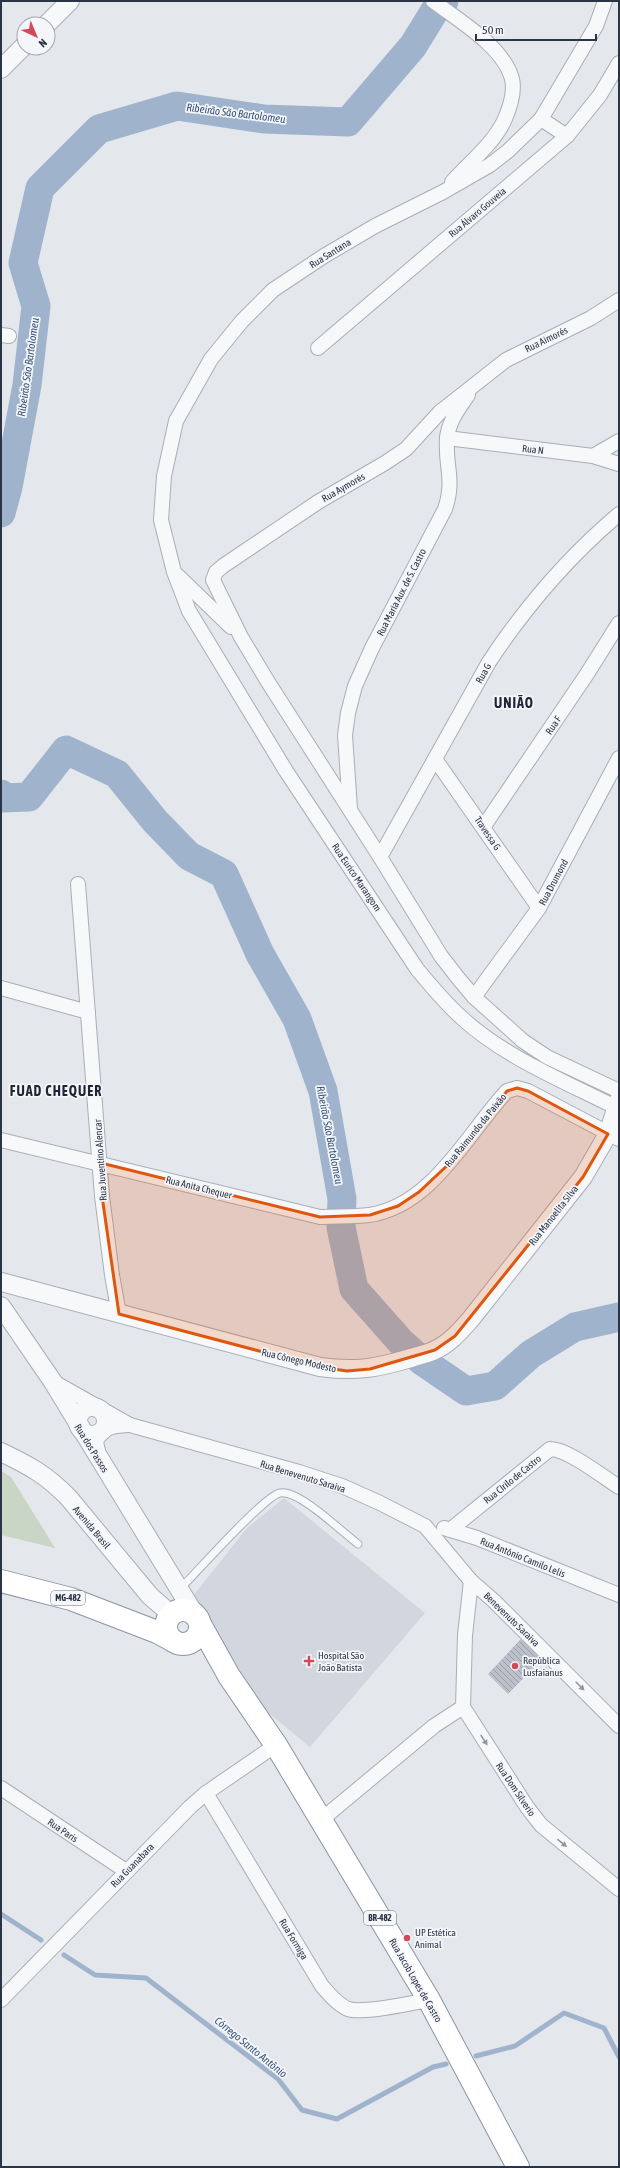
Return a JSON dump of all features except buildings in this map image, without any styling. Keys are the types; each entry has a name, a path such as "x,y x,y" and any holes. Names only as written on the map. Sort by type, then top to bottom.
{"highway":[{"name":"MG-482","path":"1,1581 71,1599 133,1623 181,1616"},
{"name":"Rua Jacob Lopes de Castro","path":"181,1616 229,1676 276,1745 322,1820 429,2000 512,2165"}],"street":[{"path":"55,16 70,1"},
{"path":"432,1 490,46 503,61 512,80 511,100 504,122 490,140 443,192"},
{"name":"Rua Santana","path":"174,572 161,520 164,476 176,421 211,359 242,322 274,290 324,256 374,226 443,192 490,165 508,151 541,119 596,26 605,1"},
{"path":"1,69 16,54"},
{"name":"Rua Álvaro Gouveia","path":"318,348 567,136 600,95 619,63"},
{"path":"541,119 567,136"},
{"name":"Rua Aimorés","path":"476,383 506,360 591,318 619,300"},
{"name":"Rua Maria Aux. de S. Castro","path":"350,810 345,735 348,713 355,686 372,648 444,509 450,492 447,438 451,422 476,383"},
{"name":"Rua Aymorés","path":"241,637 213,580 214,576 223,566 318,502 406,449 440,412 476,383"},
{"name":"Rua N","path":"447,438 593,456 619,464"},
{"path":"593,456 619,441"},
{"name":"Rua G","path":"380,857 488,662 529,604 582,546 619,514"},
{"path":"174,572 241,637 307,746 380,857 441,956 474,997 523,1041 618,1100"},
{"name":"Rua Eurico Marangom","path":"174,572 189,611 286,771 417,969 440,997 463,1019 489,1039 525,1061 618,1100"},
{"name":"Rua F","path":"484,826 588,674 619,623"},
{"name":"Rua Drumond","path":"474,997 539,908 619,758"},
{"name":"Travessa G","path":"435,759 484,826 539,908"},
{"name":"Rua Juventino Alencar","path":"78,884 101,1163 102,1196 119,1314"},
{"path":"1,988 88,1012"},
{"name":"Rua Raimundo da Paixão","path":"398,1206 419,1192 452,1160 507,1091 517,1088 528,1091 614,1137"},
{"name":"Rua Manoelita Silva","path":"470,1320 614,1137 618,1100"},
{"name":"Rua Anita Chequer","path":"1,1140 320,1216 370,1214 398,1206"},
{"path":"1,1282 119,1314"},
{"name":"Rua dos Passos","path":"1,1306 53,1382 80,1429 101,1460 181,1616"},
{"name":"Rua Cônego Modesto","path":"119,1314 320,1367 347,1371 370,1369 435,1350 455,1336 470,1320"},
{"path":"53,1382 130,1425"},
{"path":"101,1460 96,1442 102,1431 106,1420 100,1409 92,1406 80,1412 78,1421 80,1429 84,1433 93,1435 102,1431 110,1426 130,1425"},
{"name":"Rua Benevenuto Saraiva","path":"130,1425 335,1484 380,1503 425,1526 471,1581"},
{"name":"Rua CIrilo de Castro","path":"450,1530 550,1449 556,1449 567,1454 619,1487"},
{"name":"Avenida Brasil","path":"1,1452 39,1471 53,1482 68,1497 150,1596 181,1616"},
{"name":"Rua Antônio Camilo Lelis","path":"425,1526 450,1530 619,1595"},
{"path":"322,1820 434,1726 463,1707 465,1635 471,1581"},
{"name":"Benevenuto Saraiva","path":"471,1581 499,1606 619,1726"},
{"name":"Rua Dom Silverio","path":"463,1707 527,1807 541,1825 619,1889"},
{"name":"Rua Guanabara","path":"1,2000 126,1872 206,1793 276,1745"},
{"name":"Rua Paris","path":"1,1788 126,1872"},
{"name":"Rua Formiga","path":"206,1793 322,1986 335,1999 348,2009 368,2009 429,2000"}],"lane":[{"path":"181,1616 240,1526 271,1498 281,1492 292,1495 306,1504 358,1544"}],"highlighted area":[{"path":"517,1088 528,1091 608,1134 583,1177 455,1336 435,1350 370,1369 347,1371 320,1367 119,1314 102,1196 101,1163 320,1217 370,1215 398,1206 419,1192 452,1161 507,1091"}],"shaded area":[{"name":"Hospital São João Batista","path":"284,1498 425,1613 310,1747 265,1710 193,1596 247,1528"}],"green space":[{"path":"1,1471 11,1477 55,1548 1,1535"}],"waterway":[{"name":"Ribeirão São Bartolomeu","path":"1,513 8,487 27,385 36,306 23,263 40,188 99,129 177,106 264,119 348,122 413,46 434,12 444,1"},
{"name":"Ribeirão São Bartolomeu","path":"1,794 2,798 29,797 66,750 117,774 155,821 189,856 224,874 260,954 297,1019 323,1091 342,1199 341,1227 354,1289 401,1342 422,1361 466,1391 495,1386 531,1354 575,1327 619,1317"},
{"name":"Córrego Santo Antônio","path":"1,1914 41,1940"},
{"name":"Córrego Santo Antônio","path":"64,1955 95,1975 146,1978 278,2079 302,2110 337,2119 433,2067 446,2064"},
{"name":"Córrego Santo Antônio","path":"476,2056 515,2046 564,2013 604,2028 619,2057"}],"place":[{"name":"Hospital São João Batista","path":"309,1661"},
{"name":"República Lusfaianus","path":"515,1666"},
{"name":"UP Estética Animal","path":"407,1938"}],"district":[{"name":"UNIÃO","path":"514,703"},
{"name":"FUAD CHEQUER","path":"56,1091"}]}
